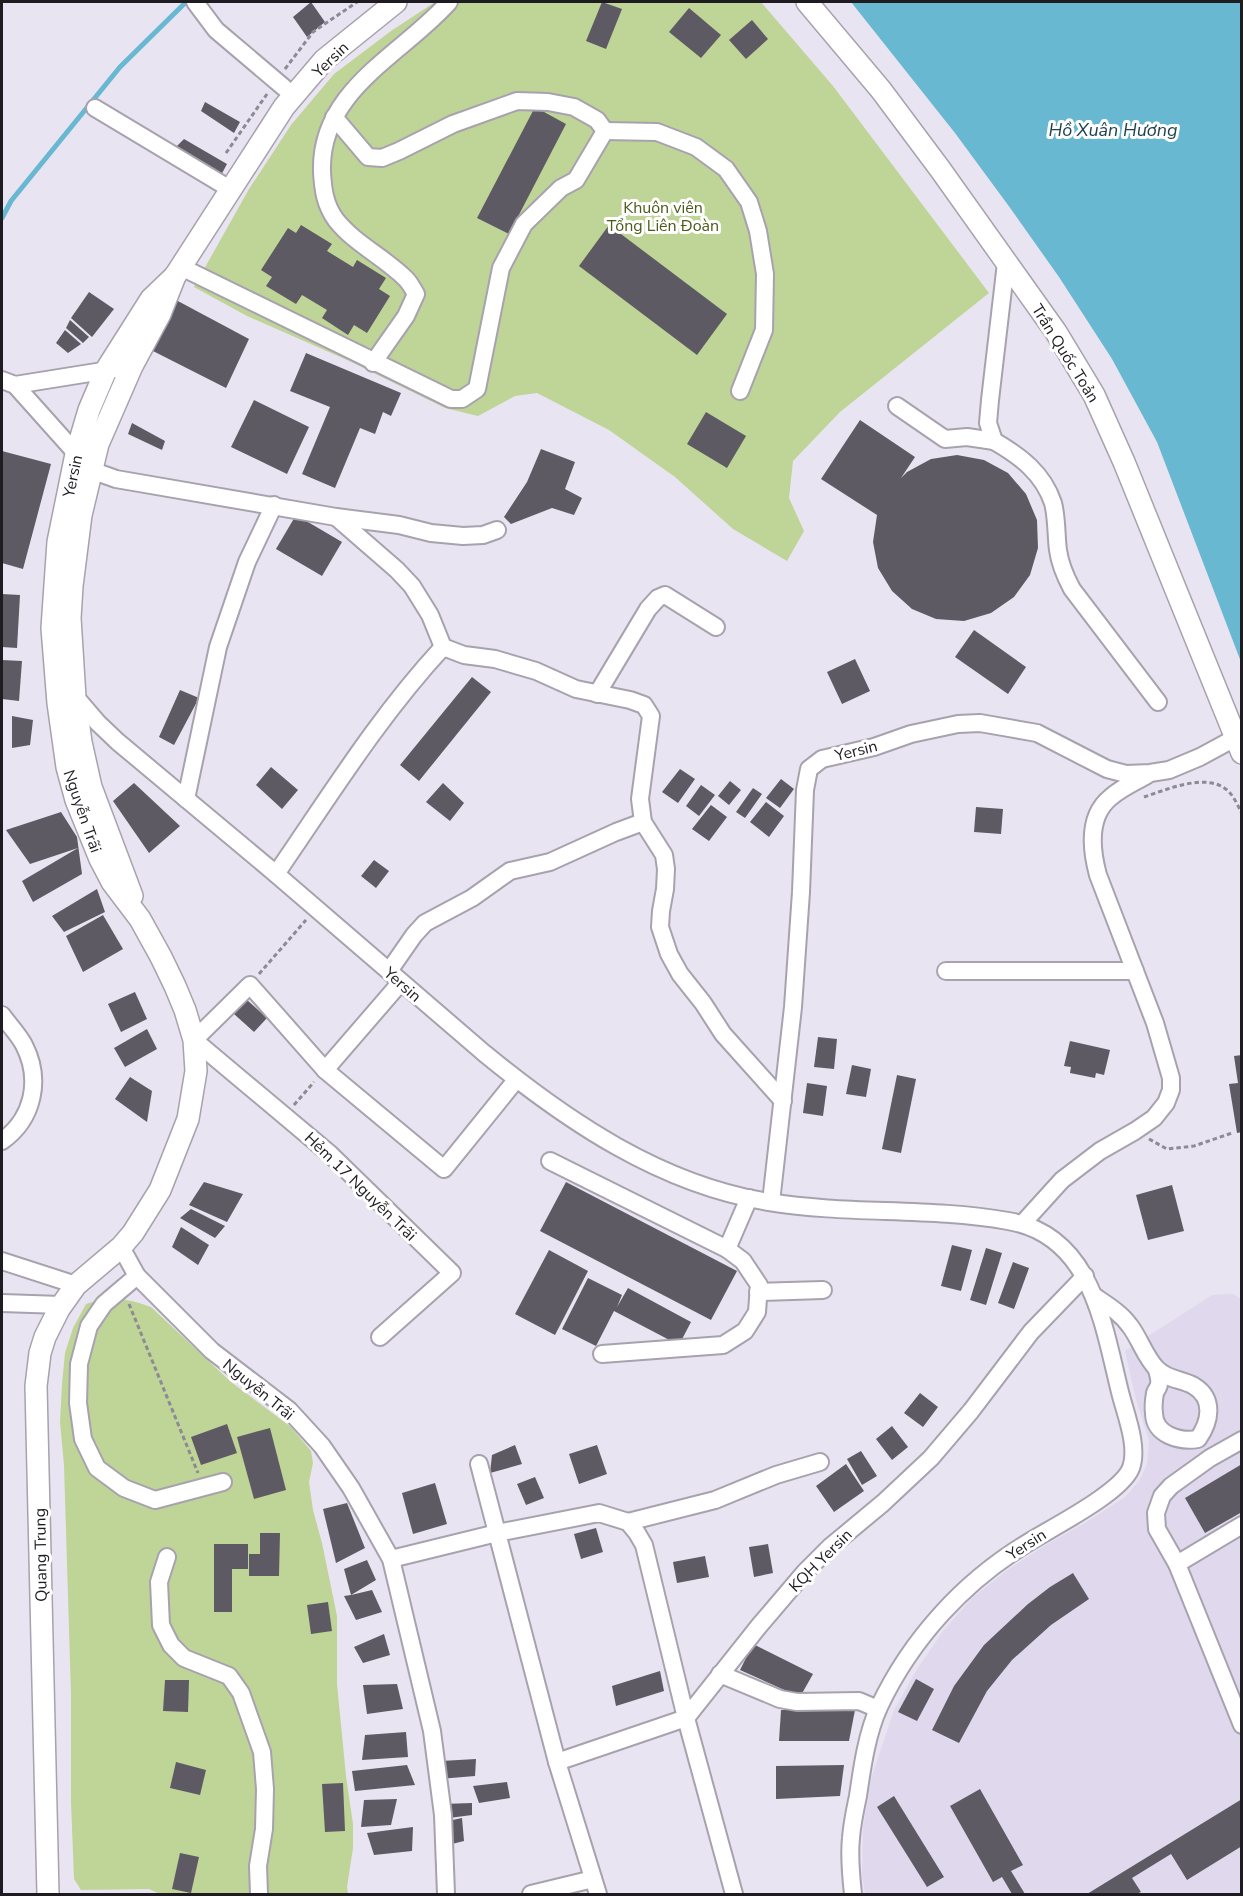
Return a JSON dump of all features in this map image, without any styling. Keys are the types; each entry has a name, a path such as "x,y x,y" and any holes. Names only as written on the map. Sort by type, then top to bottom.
{"main road":[{"name":"Yersin","path":"75,698 70,608 81,515 91,470 111,411 160,314 178,272 284,108 324,60 396,2"},
{"name":"Trần Quốc Toản","path":"807,2 880,90 940,169 1056,332 1094,395 1124,462 1238,746"},
{"name":"Yersin","path":"54,656 52,628 58,542 76,454 89,410 106,370 151,299 178,272"},
{"name":"Nguyễn Trãi","path":"54,656 67,767 76,800 112,882 140,919 161,957 185,1010 194,1040 196,1071 188,1119 160,1190 140,1223 121,1247"},
{"name":"Nguyễn Trãi","path":"75,698 81,742 91,787 140,919"},
{"name":"Quang Trung","path":"48,1894 36,1386 40,1353 45,1337 61,1305 76,1285 121,1247"}],"street":[{"path":"373,363 406,316 416,294 408,280 343,229 328,210 323,191 322,163 325,140 334,117 358,85 436,16 448,2"},
{"path":"196,3 216,30 294,96"},
{"path":"334,117 368,157 382,158 453,123 518,101 548,102 574,107 597,120 605,131"},
{"path":"94,108 230,189"},
{"path":"178,272 451,399 462,399 477,389 501,268 524,224 561,188 576,180 605,131"},
{"path":"605,131 657,132 696,147 726,169 749,202 759,231 765,274 764,330 740,390"},
{"path":"994,441 988,423 1006,263"},
{"path":"8,382 132,366"},
{"path":"8,382 91,470 116,479 336,517 399,525 431,533 463,536 483,535 497,530"},
{"path":"897,406 945,439 967,437 994,441 1014,452 1031,466 1044,483 1053,504 1062,571 1072,589 1158,702"},
{"path":"186,799 218,647 247,562 274,505"},
{"path":"336,517 397,570 411,586 430,615 443,648"},
{"path":"597,694 648,609 658,598 665,595 716,627"},
{"path":"443,648 464,655 495,659 536,671 576,689 644,705 651,716 640,799 643,822 664,855 665,889 660,927 669,954 680,974 703,1003 723,1034 783,1101"},
{"path":"276,874 364,744 412,680 443,648"},
{"name":"Yersin","path":"54,656 75,698 118,742 516,1080 601,1137 663,1170 704,1187 749,1198 812,1207 984,1216 1023,1223 1045,1234 1066,1249 1085,1276 1094,1296 1130,1432 1133,1454 1131,1468 1123,1480 1109,1492 1016,1549 977,1578 931,1625 907,1658 878,1709 864,1757 851,1838 853,1894"},
{"name":"Yersin","path":"771,1202 793,1007 801,903 805,790 809,769 822,759 874,747 911,734 958,724 980,723 1037,733 1107,769 1126,774 1169,770 1200,757 1238,746"},
{"name":"Yersin","path":"1023,1223 1062,1180 1100,1152 1154,1118 1166,1103 1171,1090 1168,1066 1155,1023 1098,875 1093,856 1092,837 1098,813 1109,797 1150,773"},
{"path":"324,1070 395,977 414,935 424,923 472,898 510,871 549,862 643,822"},
{"path":"946,971 1136,971"},
{"path":"194,1040 250,985 324,1070 444,1169 516,1080"},
{"path":"2,1015 24,1045 34,1073 32,1097 22,1123 2,1141"},
{"name":"Hẻm 17 Nguyễn Trãi","path":"194,1040 330,1154 452,1273 380,1337"},
{"path":"550,1161 727,1249 743,1261 759,1285 757,1312 745,1331 723,1345 602,1354"},
{"path":"727,1249 749,1198"},
{"name":"Nguyễn Trãi","path":"121,1247 137,1276 212,1351 289,1410 322,1446 351,1488 391,1558 432,1731 443,1815 446,1894"},
{"path":"2,1261 76,1285"},
{"path":"137,1276 104,1304 89,1326 79,1364 78,1403 83,1439 97,1468 123,1488 155,1500 223,1482"},
{"name":"KQH Yersin","path":"686,1718 805,1572 931,1458 971,1411 1031,1332 1085,1276"},
{"path":"758,1292 823,1290"},
{"path":"1094,1296 1120,1315 1130,1326 1157,1370 1159,1384 1155,1394 1154,1417 1159,1427 1165,1434 1178,1439 1198,1439 1206,1428 1210,1410 1205,1396 1196,1387 1171,1379 1157,1370"},
{"path":"2,1303 61,1305"},
{"path":"1198,1439 1210,1458"},
{"path":"1242,1440 1210,1458 1171,1486 1162,1496 1156,1513 1157,1529 1177,1564 1242,1725"},
{"path":"628,1522 715,1500 776,1475 820,1462"},
{"path":"479,1464 557,1762 595,1887 531,1894"},
{"path":"391,1558 599,1512 628,1522 644,1545 686,1718 734,1894"},
{"path":"1177,1564 1242,1525"},
{"path":"167,1557 159,1582 161,1625 171,1645 184,1658 229,1676 241,1693 262,1752 265,1789 264,1829 258,1866 259,1894"},
{"path":"720,1674 780,1699 797,1702 859,1701 878,1709"},
{"path":"557,1762 686,1718"}],"path":[{"path":"1140,798 1189,783 1217,784 1227,790 1236,801 1242,814"},
{"path":"250,985 316,908"},
{"path":"285,1116 324,1070"},
{"path":"1155,1132 1149,1139 1167,1149 1194,1146 1232,1133"},
{"path":"123,1288 204,1487"}],"shaded area":[{"path":"1233,1294 1241,1299 1241,1894 865,1894 862,1876 863,1827 871,1779 894,1710 917,1669 944,1630 972,1598 1006,1571 1125,1497 1139,1481 1147,1464 1149,1441 1135,1396 1125,1351 1212,1295"}],"green space":[{"name":"Khuôn viên Tổng Liên Đoàn","path":"435,2 761,2 833,86 989,293 840,412 793,461 789,498 804,531 787,561 733,529 675,477 609,430 537,393 515,396 478,416 445,408 347,360 247,316 194,287 249,189 291,125 334,74 391,31"},
{"path":"104,1298 128,1300 151,1307 231,1382 291,1427 311,1451 313,1463 309,1482 313,1510 337,1616 337,1684 353,1824 348,1894 160,1894 149,1889 81,1890 74,1879 64,1465 60,1422 65,1353 73,1328 86,1304"}],"water":[{"name":"Hồ Xuân Hương","path":"851,2 1241,2 1241,662 1157,442 1112,359 1059,277 1008,205 955,133"}],"building":[{"path":"311,2 325,22 307,37 293,17"},
{"path":"602,2 622,9 606,49 586,41"},
{"path":"689,8 721,35 701,58 669,32"},
{"path":"752,20 768,39 746,59 729,40"},
{"path":"205,102 240,122 234,133 201,111"},
{"path":"535,107 566,124 509,234 477,218"},
{"path":"184,139 227,164 220,177 174,149"},
{"path":"301,225 332,244 327,251 353,267 357,260 386,278 379,289 390,296 367,333 354,325 348,335 322,318 327,310 302,295 296,304 266,286 272,277 261,270 288,228 296,233"},
{"path":"609,225 727,314 697,355 579,266"},
{"path":"89,292 114,309 92,337 71,318"},
{"path":"176,300 249,339 226,388 151,350"},
{"path":"70,320 89,337 83,343 66,328"},
{"path":"65,330 81,344 68,353 56,343"},
{"path":"306,353 401,393 391,416 383,412 375,434 360,428 335,488 302,474 330,407 290,391"},
{"path":"254,400 309,427 287,474 231,447"},
{"path":"706,412 746,436 727,468 687,444"},
{"path":"860,420 915,457 901,478 907,472 931,459 957,455 984,460 1008,473 1026,494 1037,520 1038,548 1030,575 1014,597 991,613 964,621 936,619 912,609 892,591 878,568 873,542 877,515 821,479"},
{"path":"132,423 165,441 162,450 128,434"},
{"path":"541,449 575,462 565,489 582,498 574,515 552,508 511,524 504,517 527,482"},
{"path":"2,451 51,464 23,569 2,563"},
{"path":"296,515 342,542 322,576 276,549"},
{"path":"2,594 20,595 17,648 2,647"},
{"path":"974,630 1026,667 1008,694 955,657"},
{"path":"855,659 870,691 842,704 827,672"},
{"path":"2,660 22,661 19,701 2,699"},
{"path":"472,677 491,692 419,781 400,765"},
{"path":"180,690 199,698 174,745 159,737"},
{"path":"12,716 33,720 30,745 12,748"},
{"path":"271,767 298,790 282,809 256,785"},
{"path":"680,769 695,779 678,803 662,792"},
{"path":"781,779 794,789 780,808 766,798"},
{"path":"730,781 741,790 729,805 718,796"},
{"path":"134,783 180,826 149,853 113,801"},
{"path":"443,783 464,803 450,821 426,802"},
{"path":"701,785 715,795 699,816 686,806"},
{"path":"753,788 762,794 745,818 736,812"},
{"path":"766,802 784,816 769,837 750,822"},
{"path":"711,805 727,817 709,841 692,829"},
{"path":"976,807 1003,809 1001,834 974,832"},
{"path":"61,812 77,837 82,874 33,902 22,881 78,848 30,864 6,830"},
{"path":"374,860 389,871 376,888 361,876"},
{"path":"97,889 105,912 64,932 52,916"},
{"path":"103,915 123,949 83,972 66,936"},
{"path":"135,992 147,1019 121,1032 108,1004"},
{"path":"247,1000 267,1018 254,1032 234,1014"},
{"path":"147,1029 157,1049 125,1067 114,1048"},
{"path":"818,1037 837,1039 834,1069 814,1067"},
{"path":"1070,1041 1110,1050 1104,1075 1096,1073 1095,1078 1070,1073 1071,1067 1064,1066"},
{"path":"1242,1055 1242,1132 1237,1133 1229,1084 1238,1083 1234,1056"},
{"path":"852,1065 871,1069 866,1097 846,1094"},
{"path":"897,1075 916,1079 901,1153 882,1149"},
{"path":"130,1077 152,1091 147,1122 115,1099"},
{"path":"807,1083 827,1086 823,1116 803,1113"},
{"path":"204,1182 243,1194 227,1222 189,1205"},
{"path":"566,1182 737,1271 711,1320 540,1231"},
{"path":"1172,1185 1184,1231 1148,1240 1136,1195"},
{"path":"191,1209 225,1226 215,1238 180,1218"},
{"path":"181,1227 209,1245 198,1265 172,1247"},
{"path":"952,1245 972,1250 961,1291 941,1286"},
{"path":"986,1248 1002,1253 986,1305 970,1300"},
{"path":"549,1250 588,1271 555,1335 515,1314"},
{"path":"1013,1262 1029,1268 1014,1309 998,1303"},
{"path":"588,1278 622,1295 617,1307 628,1288 691,1322 679,1345 614,1311 596,1346 562,1329"},
{"path":"920,1393 938,1407 923,1427 904,1413"},
{"path":"227,1424 237,1453 201,1465 191,1437"},
{"path":"892,1426 908,1447 892,1460 876,1439"},
{"path":"270,1428 286,1490 254,1499 237,1437"},
{"path":"515,1445 522,1464 490,1473 492,1455"},
{"path":"597,1445 607,1474 579,1484 569,1454"},
{"path":"861,1451 877,1476 862,1485 847,1459"},
{"path":"846,1464 864,1491 834,1512 816,1486"},
{"path":"1242,1464 1242,1512 1205,1533 1185,1498"},
{"path":"535,1477 544,1498 526,1505 517,1484"},
{"path":"435,1483 447,1524 413,1534 402,1493"},
{"path":"347,1503 365,1548 336,1563 323,1509"},
{"path":"596,1528 603,1552 581,1559 574,1534"},
{"path":"260,1533 280,1533 279,1576 249,1576 249,1554 260,1554"},
{"path":"214,1544 248,1544 248,1569 232,1569 232,1612 214,1612"},
{"path":"768,1544 773,1573 754,1577 749,1547"},
{"path":"705,1556 709,1577 677,1583 673,1562"},
{"path":"367,1560 376,1580 351,1595 344,1569"},
{"path":"1073,1573 1089,1599 1051,1625 1012,1660 987,1691 959,1743 932,1730 954,1686 984,1645 1028,1604"},
{"path":"372,1590 382,1612 356,1620 344,1596"},
{"path":"328,1602 332,1631 311,1634 307,1605"},
{"path":"384,1634 390,1655 363,1663 354,1647"},
{"path":"753,1644 813,1674 800,1697 740,1670"},
{"path":"660,1671 664,1691 616,1706 612,1686"},
{"path":"916,1679 934,1689 917,1721 898,1712"},
{"path":"165,1680 189,1680 188,1712 163,1711"},
{"path":"397,1684 403,1709 367,1714 363,1685"},
{"path":"781,1710 855,1710 849,1741 779,1741"},
{"path":"406,1732 408,1757 362,1760 365,1735"},
{"path":"476,1759 475,1776 439,1779 441,1761"},
{"path":"176,1762 206,1770 200,1795 170,1788"},
{"path":"407,1765 415,1785 355,1791 352,1771"},
{"path":"844,1765 840,1796 776,1799 776,1766"},
{"path":"507,1782 510,1798 479,1803 473,1786"},
{"path":"343,1783 345,1831 325,1832 322,1784"},
{"path":"980,1789 1023,1865 1011,1871 1025,1894 1012,1894 1002,1877 993,1882 950,1806"},
{"path":"894,1796 944,1877 927,1887 877,1807"},
{"path":"397,1799 391,1825 361,1827 364,1800"},
{"path":"1242,1799 1242,1846 1187,1880 1171,1854 1132,1878 1141,1892 1136,1894 1087,1894"},
{"path":"472,1803 472,1815 449,1818 443,1804"},
{"path":"462,1818 464,1841 452,1844 448,1821"},
{"path":"413,1827 412,1851 374,1855 367,1833"},
{"path":"180,1853 199,1857 191,1893 172,1889"}],"waterway":[{"path":"2,218 11,201 120,67 186,2"}]}
